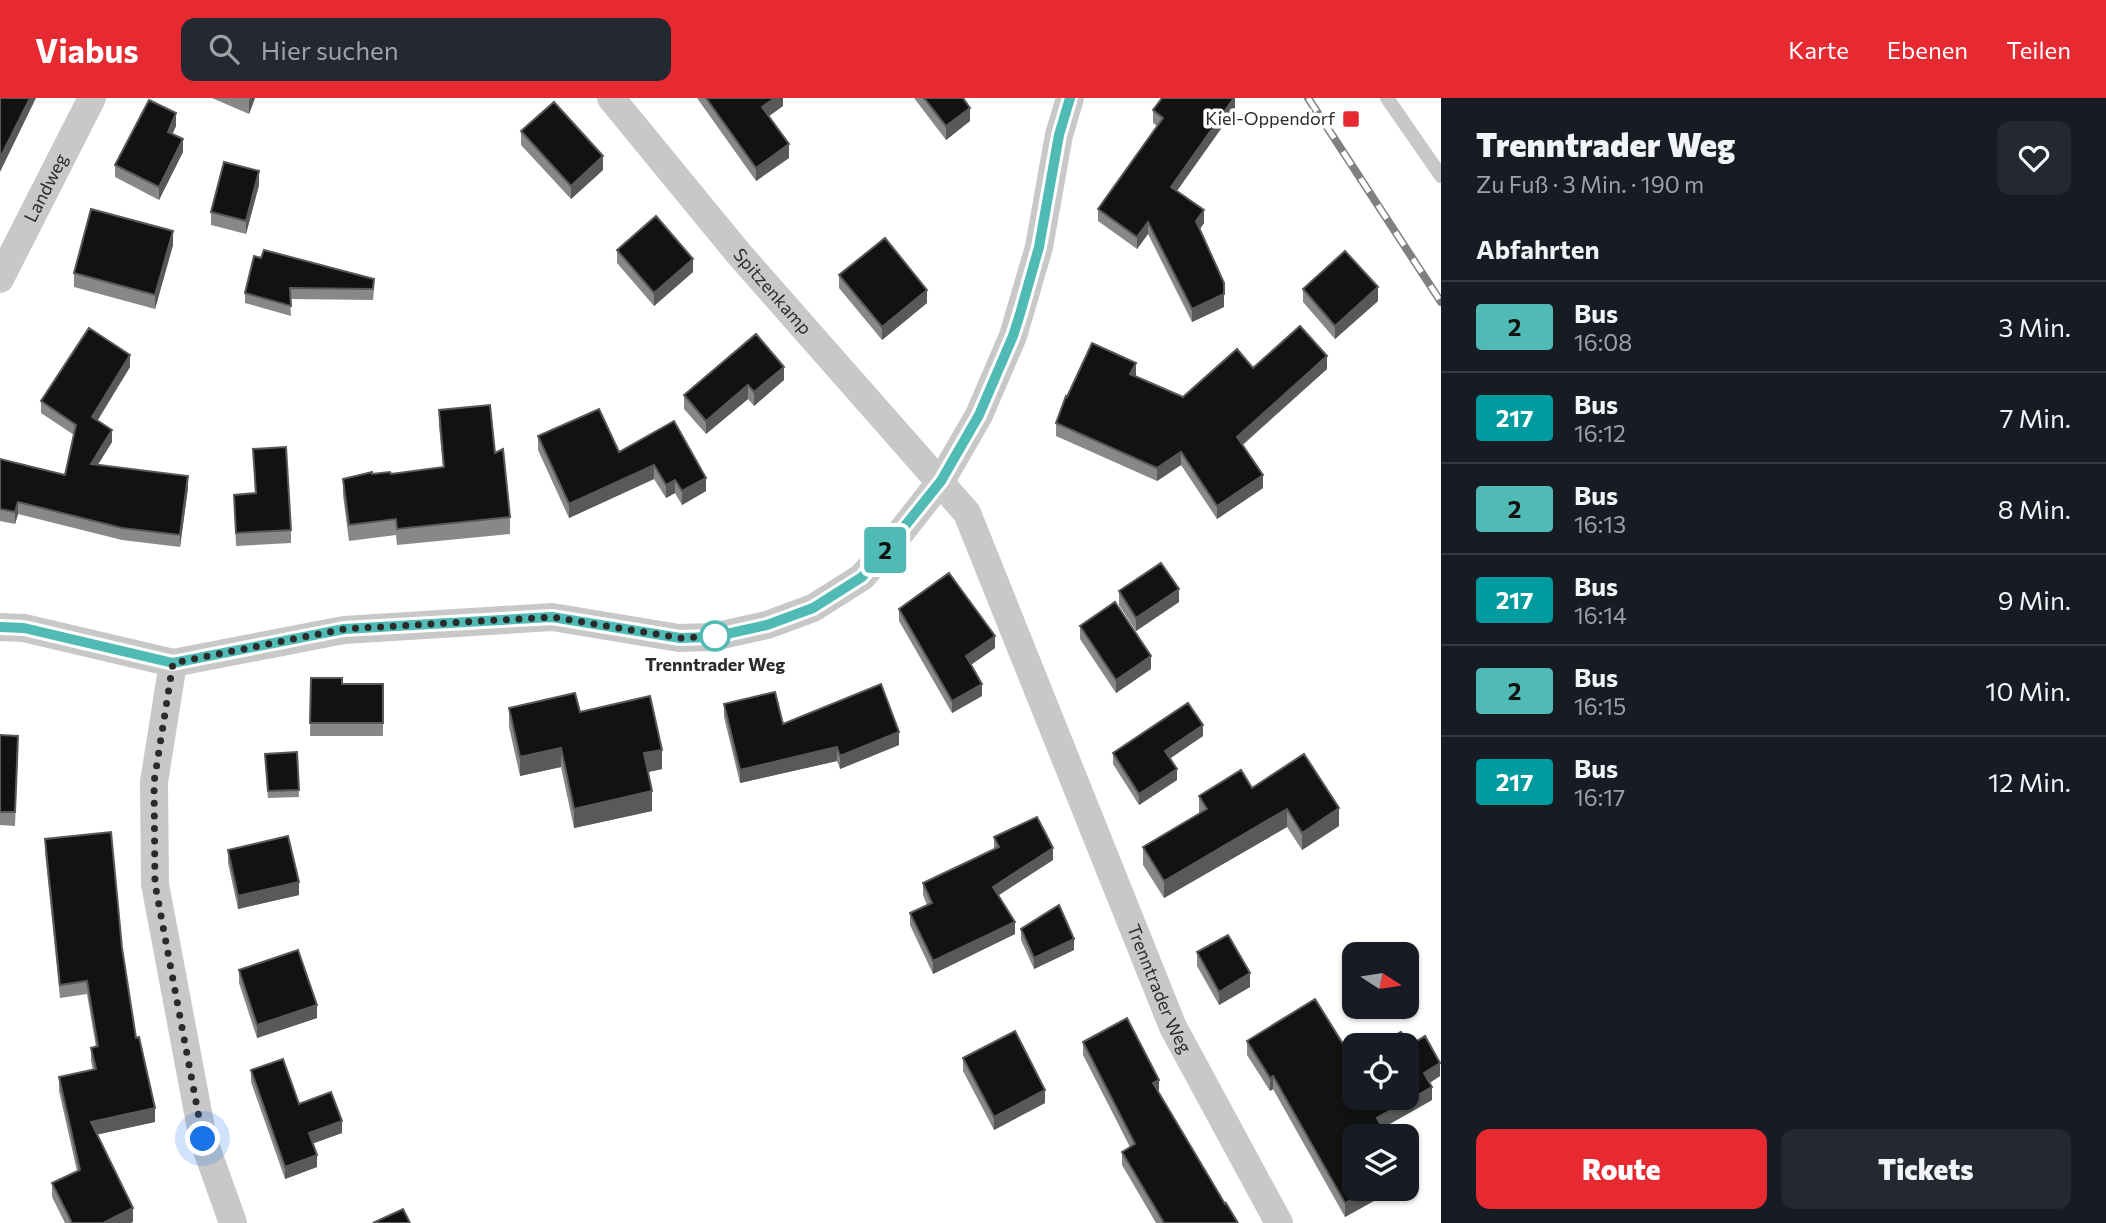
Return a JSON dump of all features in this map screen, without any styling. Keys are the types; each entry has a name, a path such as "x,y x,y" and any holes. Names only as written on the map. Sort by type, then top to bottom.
{"street":[{"name":"Landweg","path":"0,279 92,98"},
{"name":"Spitzenkamp","path":"611,98 739,254 941,481"},
{"path":"0,627 24,628 173,663 344,629 552,617 680,638 713,637 767,625 813,608 862,577 941,481 979,415 1013,336 1039,247 1059,135 1070,98"},
{"name":"Trenntrader Weg","path":"941,481 967,513 1173,1027 1279,1223"},
{"path":"173,663 154,782 155,884 203,1139 233,1223"}],"lane":[{"path":"1387,98 1441,176"}],"building":[{"path":"0,98 30,98 0,158"},
{"path":"706,98 775,98 762,107 789,144 756,168"},
{"path":"924,98 963,98 970,108 946,126"},
{"path":"1162,98 1234,98 1171,187 1204,210 1196,221 1224,283 1224,294 1192,309 1148,222 1137,237 1098,209 1163,118 1153,110"},
{"path":"149,100 176,113 168,132 183,139 159,187 115,165"},
{"path":"554,102 603,156 571,186 521,131"},
{"path":"224,162 259,171 246,221 211,212"},
{"path":"91,209 173,231 155,295 74,273"},
{"path":"656,216 693,259 654,293 617,250"},
{"path":"885,238 927,290 882,327 839,275"},
{"path":"264,250 374,279 373,289 290,288 291,306 245,293 254,256 261,258"},
{"path":"1345,251 1378,287 1335,326 1303,289"},
{"path":"1300,326 1327,356 1237,437 1263,475 1217,506 1181,452 1157,468 1056,423 1092,343 1136,363 1130,374 1183,397 1237,349 1253,368"},
{"path":"89,328 130,355 92,417 112,430 91,464 188,476 180,535 122,528 18,502 15,512 0,509 0,459 65,475 76,425 41,401"},
{"path":"756,334 784,367 754,392 748,385 706,421 684,395"},
{"path":"490,405 495,453 503,449 510,517 397,529 396,519 349,525 343,479 372,472 391,474 444,467 439,410"},
{"path":"599,409 619,452 674,421 706,478 682,491 675,480 666,485 654,465 569,504 538,436"},
{"path":"286,447 291,530 236,533 234,495 256,493 253,449"},
{"path":"1161,563 1179,589 1136,618 1119,591"},
{"path":"949,573 995,636 966,656 982,684 952,701 899,609"},
{"path":"1115,602 1151,656 1116,680 1080,626"},
{"path":"311,678 342,678 342,684 383,684 383,723 310,723"},
{"path":"881,684 899,732 840,756 837,747 740,770 724,704 775,692 783,724"},
{"path":"575,693 580,712 650,696 662,750 644,753 652,791 574,809 561,748 520,757 509,708"},
{"path":"1188,703 1203,725 1165,751 1177,769 1139,794 1113,753"},
{"path":"0,735 18,736 15,812 0,812"},
{"path":"297,752 299,790 268,791 265,754"},
{"path":"1304,754 1339,808 1302,833 1287,809 1164,881 1143,847 1207,809 1199,796 1241,770 1252,788"},
{"path":"1037,817 1053,848 993,887 1015,922 933,961 910,913 932,903 923,883 999,847 994,837"},
{"path":"111,832 122,948 136,1038 139,1037 155,1108 91,1122 133,1208 103,1223 72,1223 52,1183 80,1170 59,1077 96,1069 91,1048 98,1046 87,981 60,985 45,839"},
{"path":"288,836 299,882 238,896 228,850"},
{"path":"1059,905 1074,939 1034,958 1021,929"},
{"path":"1228,935 1250,973 1219,992 1197,952"},
{"path":"298,950 317,1005 257,1025 239,970"},
{"path":"1315,999 1342,1042 1342,1110 1391,1110 1377,1118 1380,1124 1342,1124 1342,1198 1273,1076 1270,1078 1247,1041"},
{"path":"1127,1018 1159,1080 1153,1083 1238,1223 1164,1223 1122,1152 1135,1144 1083,1042"},
{"path":"1015,1031 1045,1090 994,1117 963,1058"},
{"path":"1425,1036 1440,1063 1424,1073 1432,1087 1419,1094 1419,1040"},
{"path":"283,1059 299,1104 331,1092 342,1121 309,1133 317,1155 285,1167 251,1070"},
{"path":"403,1209 410,1223 373,1223"}],"railway":[{"path":"1308,98 1441,302"}],"bus line":[{"name":"2","path":"0,627 24,628 173,663 344,629 552,617 680,638 713,637 767,625 813,608 862,577 901,532 941,481 979,415 1020,314 1039,247 1059,135 1070,98"}],"place":[{"name":"Kiel-Oppendorf","path":"1351,119"},
{"name":"Trenntrader Weg","path":"715,636"}],"route":[{"path":"203,1139 155,884 154,782 173,663 344,629 552,617 680,638 715,636"}]}
